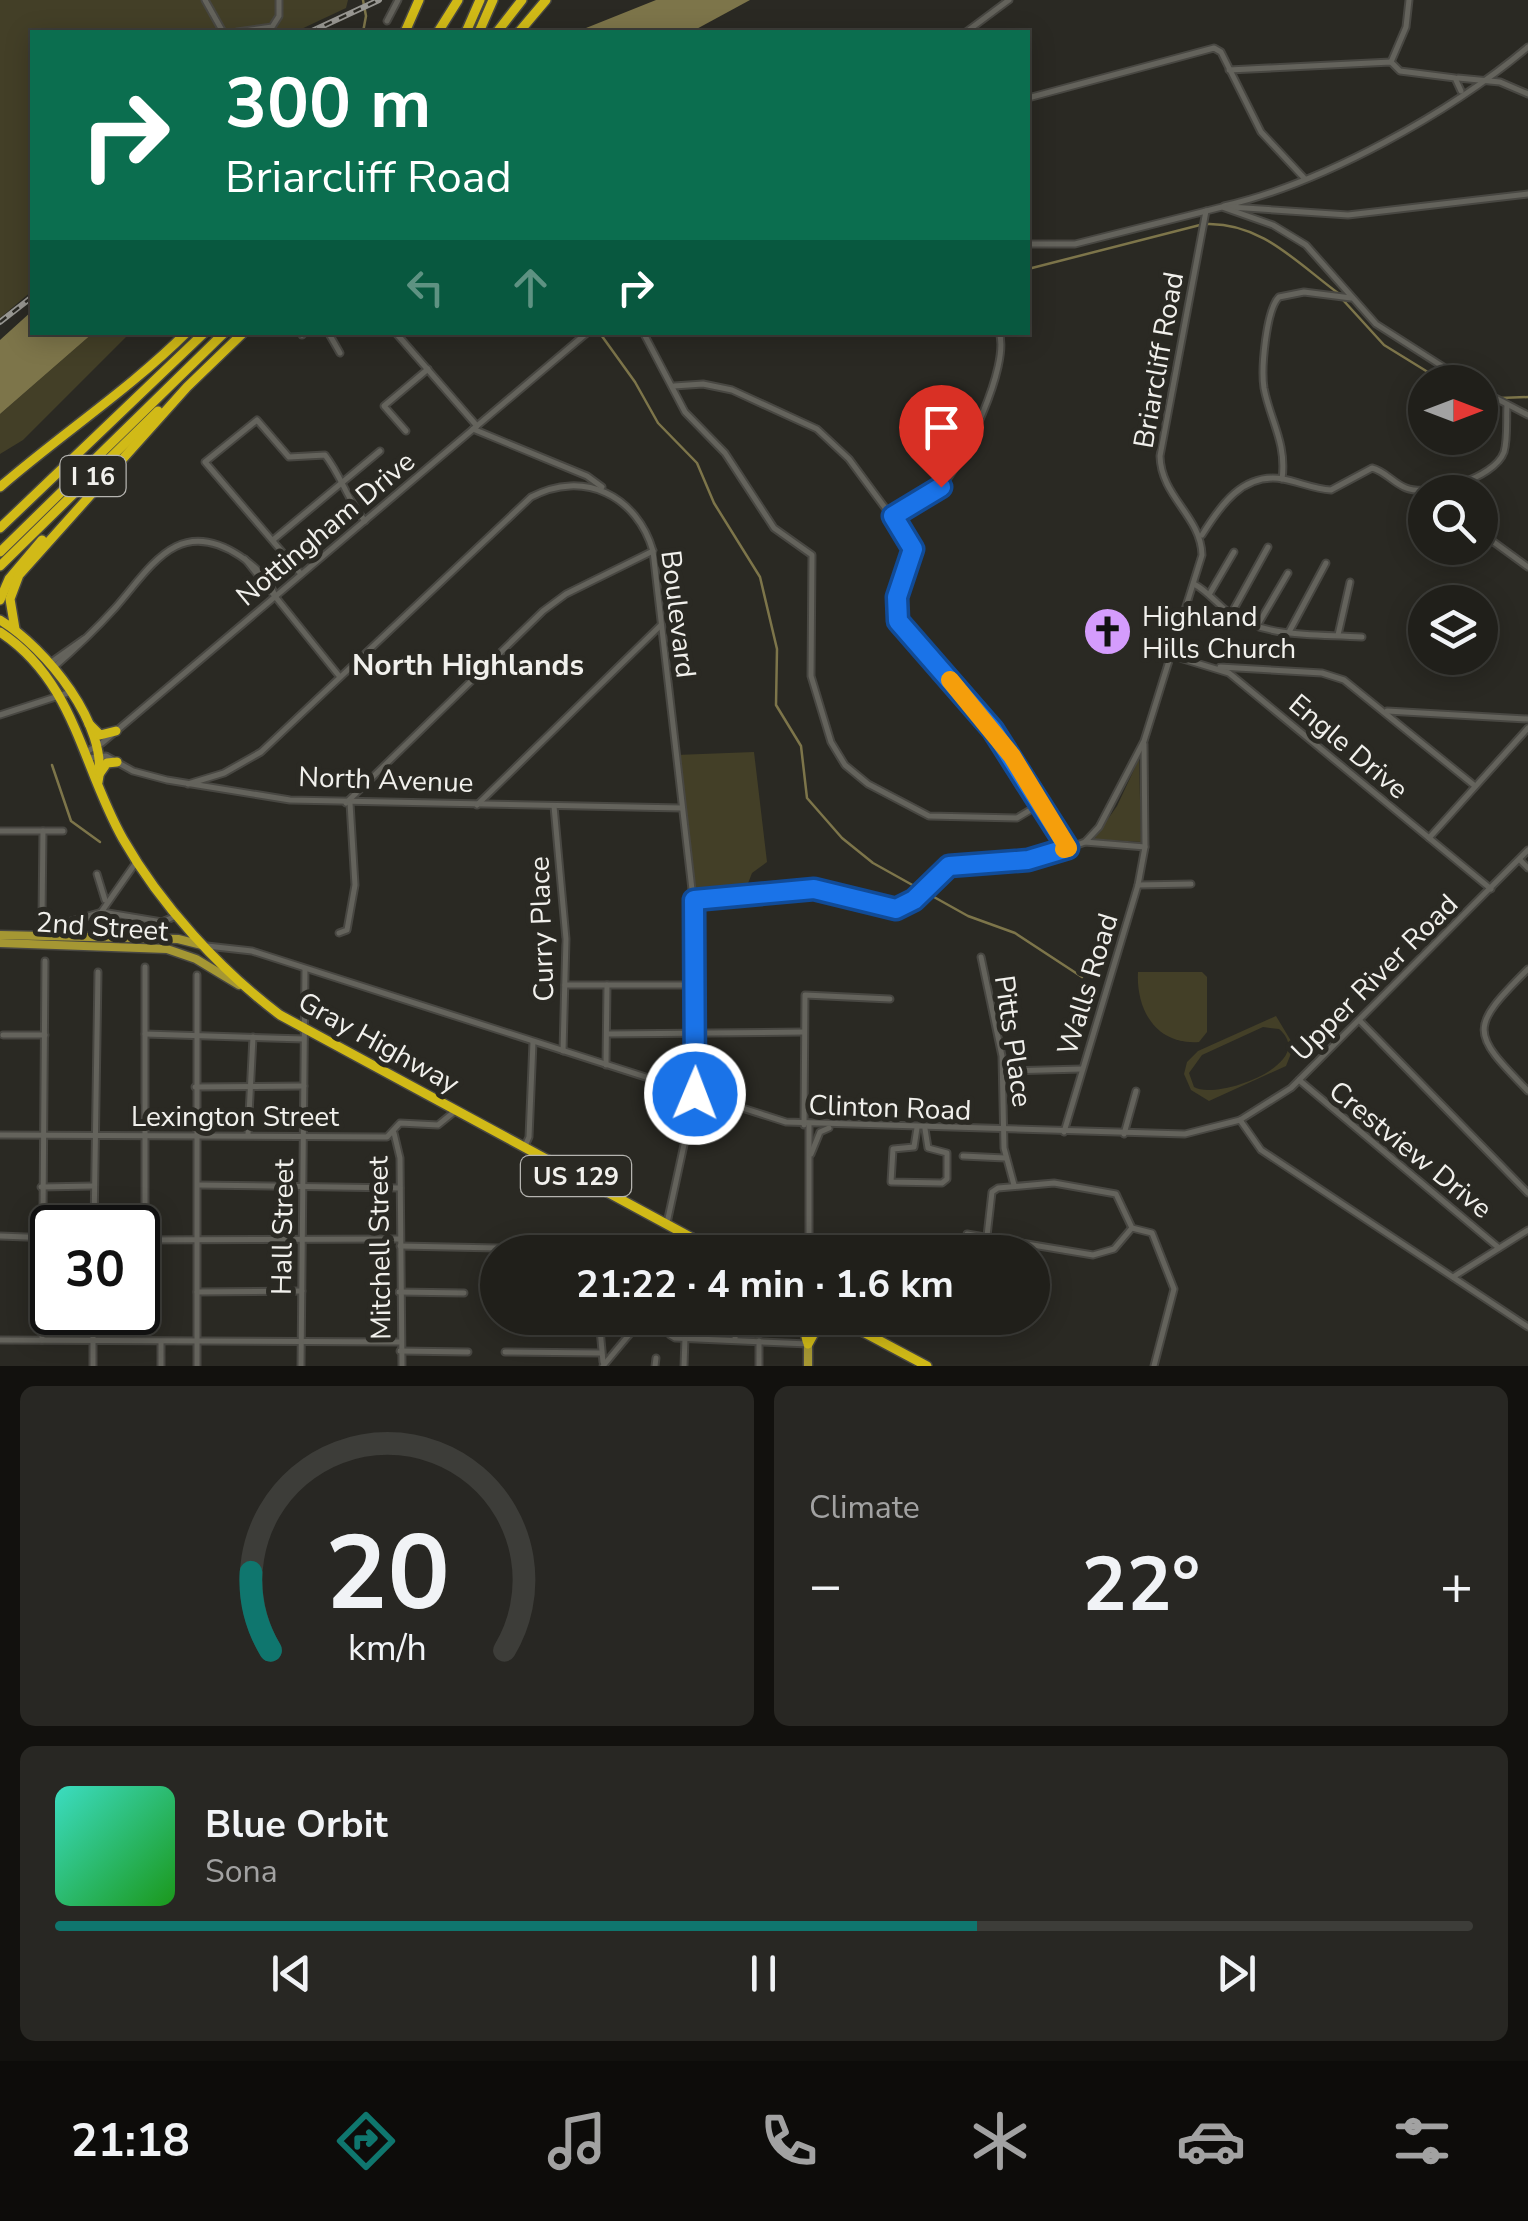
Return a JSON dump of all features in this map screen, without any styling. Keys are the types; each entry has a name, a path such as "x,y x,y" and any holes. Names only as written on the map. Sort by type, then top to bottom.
{"highway":[{"path":"406,30 419,0"},
{"path":"440,30 458,0"},
{"path":"467,30 480,0"},
{"path":"480,30 493,0"},
{"path":"499,30 522,0"},
{"path":"521,30 543,0"},
{"path":"0,487 101,402 143,375 185,335"},
{"name":"I 16","path":"0,528 202,335"},
{"name":"I 16","path":"0,552 222,335"},
{"name":"I 16","path":"0,566 171,397 188,387 241,335"},
{"path":"15,629 13,585 77,508 188,387"},
{"path":"0,600 21,562 77,508"},
{"name":"US 129","path":"0,620 15,629 72,692 84,716 98,778"},
{"name":"US 129","path":"0,632 50,668 60,696 91,754"},
{"path":"84,716 98,734 116,732"},
{"path":"98,778 106,763 117,762"},
{"name":"Gray Highway","path":"98,778 136,861 251,993 304,1034 456,1110 685,1235"},
{"path":"807,1335 808,1344"},
{"path":"808,1344 814,1335"},
{"path":"870,1335 927,1366"}],"main road":[{"path":"178,939 185,932 182,918"},
{"name":"2nd Street","path":"0,939 178,939 207,946"},
{"name":"2nd Street","path":"0,939 167,950 196,959 251,993"},
{"path":"808,1344 808,1366"}],"street":[{"path":"206,0 222,30"},
{"path":"249,30 272,26 279,16 279,0"},
{"path":"387,22 398,0"},
{"path":"969,30 1009,0"},
{"path":"1392,62 1406,26 1409,0"},
{"path":"1030,244 1075,244 1222,207 1304,178 1401,133 1486,80 1528,46"},
{"path":"1030,97 1214,48 1221,52 1262,132 1304,178"},
{"path":"1229,70 1392,62"},
{"path":"1392,62 1400,71 1510,84 1528,94"},
{"path":"1455,78 1462,87 1458,95"},
{"path":"1222,207 1348,215 1528,194"},
{"path":"1222,207 1290,234 1315,253 1351,298 1392,336 1439,365"},
{"name":"Briarcliff Road","path":"1202,535 1163,481 1160,456 1206,211"},
{"path":"1282,478 1280,432 1264,383 1269,312 1279,297 1297,292 1351,298"},
{"path":"330,335 340,353"},
{"path":"398,335 475,428"},
{"name":"Nottingham Drive","path":"91,754 584,335"},
{"path":"644,335 686,412 725,453 774,528 812,555 812,676 831,742 845,765 868,784 930,816 1017,818 1042,803"},
{"path":"893,516 930,497 960,458 989,393 1002,350 1000,335"},
{"path":"406,431 384,406 428,368"},
{"path":"674,386 704,384 732,390 826,435 893,516 913,549 897,597 898,621 993,730 1068,848"},
{"path":"1498,400 1528,415"},
{"path":"1084,842 1104,820 1144,742 1194,584 1202,535 1235,492 1258,480 1282,478 1330,490 1372,468 1408,488 1463,482 1488,470 1501,458 1507,405"},
{"path":"301,574 205,462 257,420 289,457 325,456 344,485 348,501 365,521"},
{"name":"Boulevard","path":"475,428 587,476 634,513 653,552 694,900 696,985 695,1094 666,1225"},
{"path":"273,540 344,485 380,450"},
{"path":"188,784 252,759 526,500 563,486 605,490"},
{"path":"50,668 84,638 152,564 174,547 210,542 245,559 340,677"},
{"path":"1498,546 1528,568"},
{"path":"1232,614 1268,547"},
{"path":"340,933 347,930 355,885 348,803 543,611 566,594 653,552"},
{"path":"1210,593 1234,552"},
{"path":"1289,632 1326,563"},
{"path":"1257,626 1288,572"},
{"path":"1338,636 1350,582"},
{"path":"1194,584 1232,614 1257,626 1362,637"},
{"path":"476,804 661,625"},
{"name":"Engle Drive","path":"1170,655 1218,667 1491,889"},
{"path":"1218,667 1332,674 1475,786"},
{"path":"0,716 72,692"},
{"path":"1384,711 1528,720"},
{"path":"1429,838 1528,728"},
{"name":"Walls Road","path":"1064,1132 1146,847 1144,742"},
{"name":"North Avenue","path":"91,754 141,774 290,800 682,808"},
{"name":"Curry Place","path":"554,806 566,939 563,1052"},
{"path":"0,831 63,831"},
{"path":"42,916 43,831"},
{"path":"694,900 814,889 889,909 904,907 944,868 955,864 1028,860 1084,842 1146,847"},
{"name":"Upper River Road","path":"1240,1120 1299,1080 1528,850"},
{"path":"1520,860 1528,868"},
{"path":"102,912 105,901 136,861"},
{"path":"97,874 105,901"},
{"path":"1138,884 1190,884"},
{"path":"61,924 102,912 162,922 182,918"},
{"name":"Clinton Road","path":"207,946 236,947 806,1126 1124,1134 1196,1133 1240,1120"},
{"name":"Pitts Place","path":"981,957 1003,1070 1006,1158 1014,1186"},
{"path":"41,1205 46,961"},
{"path":"142,1205 145,967"},
{"name":"Hall Street","path":"301,1366 305,968"},
{"path":"94,1205 98,972"},
{"path":"1527,973 1489,1010 1484,1033 1491,1054 1528,1091"},
{"path":"197,975 197,1366"},
{"path":"565,985 696,985"},
{"path":"606,1065 607,985"},
{"path":"809,1235 805,995 890,999"},
{"path":"1359,1020 1528,1193"},
{"path":"607,1034 804,1032"},
{"path":"3,1034 46,1034"},
{"path":"145,1034 304,1034"},
{"path":"248,1135 253,1037"},
{"path":"524,1148 529,1138 533,1042"},
{"path":"1003,1070 1082,1070"},
{"name":"Crestview Drive","path":"1299,1080 1499,1248"},
{"path":"195,1086 304,1086"},
{"path":"1124,1134 1136,1091"},
{"name":"Lexington Street","path":"0,1135 387,1137 402,1122 442,1124 456,1110"},
{"path":"1240,1120 1262,1150 1528,1327"},
{"path":"809,1162 820,1132 831,1127"},
{"path":"914,1147 921,1128"},
{"path":"921,1128 928,1148"},
{"name":"Mitchell Street","path":"394,1130 400,1188 402,1366"},
{"path":"914,1147 946,1150 945,1182 892,1182 893,1148 914,1147"},
{"path":"963,1156 1006,1158"},
{"path":"986,1235 992,1192 1014,1186 1054,1184 1116,1194 1132,1228"},
{"path":"198,1185 400,1188"},
{"path":"41,1186 94,1186"},
{"path":"1050,1247 1093,1255 1114,1249 1132,1228"},
{"path":"1132,1228 1152,1233 1174,1290 1154,1366"},
{"path":"1453,1277 1528,1230"},
{"path":"967,1234 976,1235"},
{"path":"0,1236 30,1237"},
{"path":"160,1240 302,1239 480,1245"},
{"path":"197,1292 302,1291"},
{"path":"399,1292 464,1292"},
{"path":"42,1335 42,1340"},
{"path":"93,1335 93,1366"},
{"path":"600,1335 603,1364"},
{"path":"603,1364 629,1335"},
{"path":"670,1335 808,1344"},
{"path":"735,1335 735,1340"},
{"path":"684,1366 686,1338"},
{"path":"0,1340 399,1342"},
{"path":"161,1366 162,1342"},
{"path":"759,1342 760,1366"},
{"path":"400,1351 468,1352"},
{"path":"505,1352 601,1353"}],"shaded area":[{"path":"0,0 348,0 346,8 299,30 30,30 30,293 0,318"},
{"path":"656,0 750,0 695,30 581,30"},
{"path":"30,313 30,335 91,335 0,414 0,340"},
{"path":"91,335 128,335 23,440 0,454 0,414"},
{"path":"754,752 767,862 752,873 747,886 696,893 676,755"},
{"path":"1139,759 1141,842 1094,839 1117,806"},
{"path":"1138,972 1202,972 1207,977 1207,1032 1199,1042 1171,1038 1152,1022 1141,999"},
{"path":"1276,1016 1294,1046 1286,1066 1209,1101 1191,1090 1184,1074 1187,1062 1198,1051","holes":["1263,1027 1279,1029 1288,1042 1286,1055 1276,1066 1222,1089 1194,1087 1189,1073 1202,1055"]}],"waterway":[{"path":"363,0 363,30"},
{"path":"1206,224 1226,225 1261,237 1338,293"},
{"path":"1030,268 1200,225"},
{"path":"1343,300 1384,345 1416,365"},
{"path":"601,335 658,423 697,463 714,503 760,577 777,649 776,705 801,746 807,798 842,838 873,863 968,916 1015,933 1082,977"},
{"path":"1500,398 1528,397"},
{"path":"52,765 71,821 100,842"}],"railway":[{"path":"314,30 379,0"},
{"path":"0,322 30,299"}],"slow traffic":[{"path":"950,680 1025,774 1068,848 1064,849"}],"place":[{"name":"Highland Hills Church","path":"1107,632"}],"district":[{"name":"North Highlands","path":"468,665"}],"route":[{"path":"695,1094 694,900 822,889 896,909 914,900 949,866 962,862 1028,860 1068,848 1025,774 993,730 909,639 898,621 897,597 913,549 893,516 918,505 941,487"}]}
